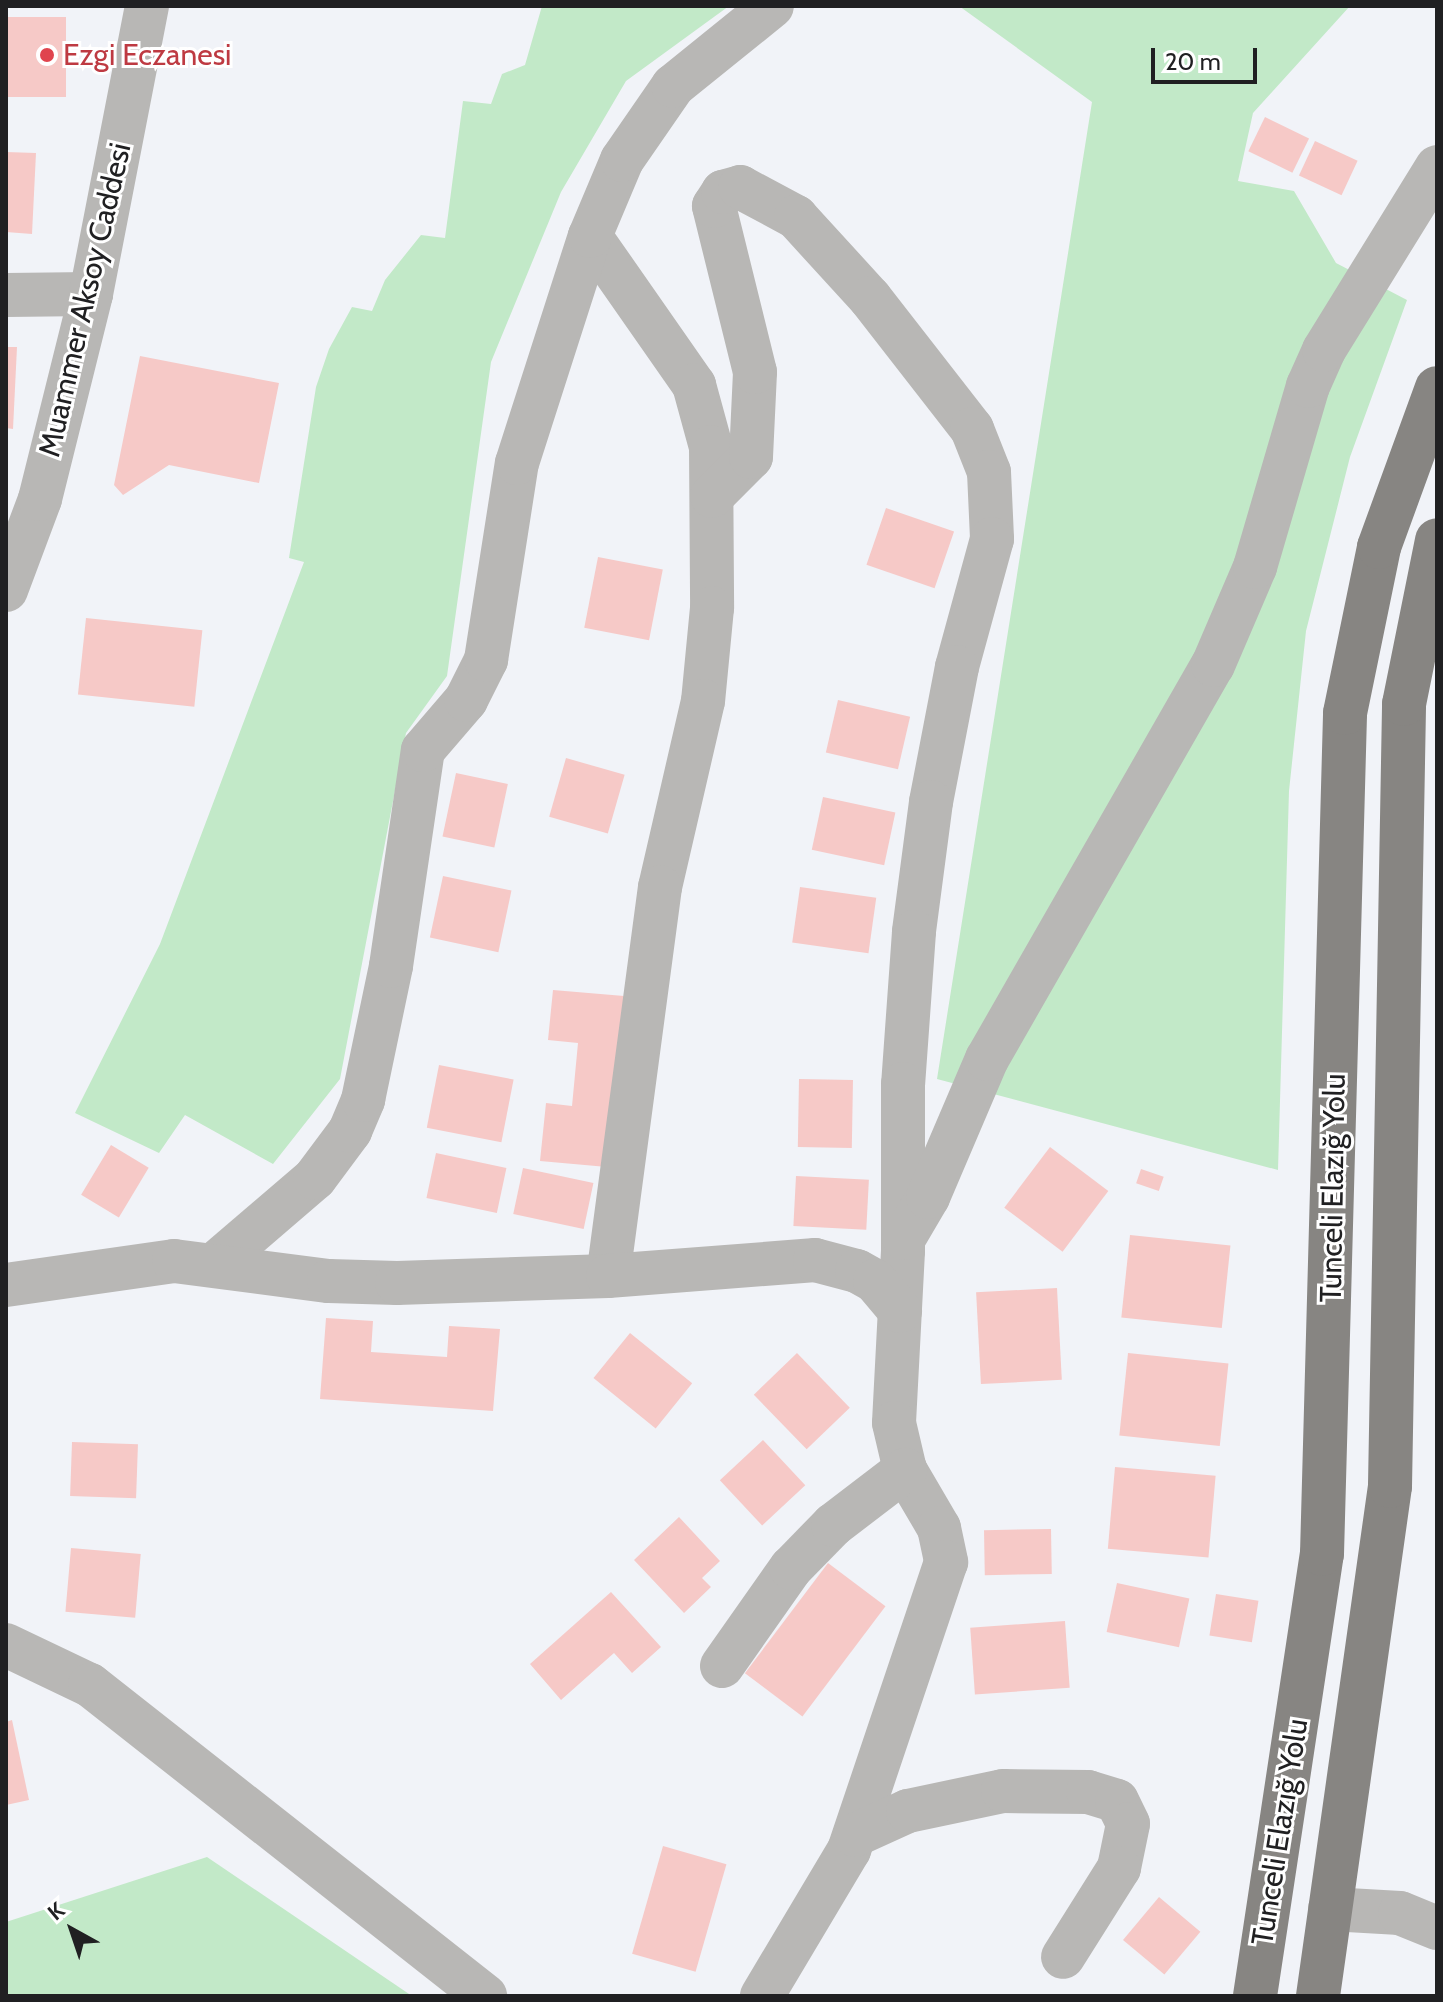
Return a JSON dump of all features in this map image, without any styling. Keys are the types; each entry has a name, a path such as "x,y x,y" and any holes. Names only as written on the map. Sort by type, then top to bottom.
{"main road":[{"name":"Tunceli Elazığ Yolu","path":"1255,1996 1322,1554 1345,713 1379,547 1437,388"},
{"name":"Tunceli Elazığ Yolu","path":"1318,1996 1390,1486 1404,704 1437,540"}],"street":[{"name":"Muammer Aksoy Caddesi","path":"6,590 40,499 91,294 147,6"},
{"path":"216,1263 315,1178 350,1131 363,1100 391,966 421,758 429,738 472,690 486,660 517,463 590,236 622,160 653,109 699,64 772,6"},
{"path":"903,1240 928,1197 987,1059 1213,665 1255,567 1304,398 1324,350 1437,167"},
{"path":"712,496 751,457 755,372 714,206 723,192 740,187 796,217 870,298 972,429 989,472 992,539 949,707 914,932 903,1084 903,1240 894,1423 905,1470 939,1528 946,1562 855,1835 824,1900 762,1996"},
{"path":"590,236 694,385 711,447 712,496 712,608 703,701 660,887 608,1276"},
{"path":"6,295 91,294"},
{"path":"6,1285 174,1261 216,1263 329,1281 608,1276 815,1260 857,1271 875,1281 900,1311"},
{"path":"722,1666 791,1568 833,1525 905,1470"},
{"path":"6,1645 90,1685 485,1996"},
{"path":"855,1835 908,1811 1003,1791 1088,1792 1117,1801 1128,1824 1119,1868 1063,1957"},
{"path":"1330,1909 1400,1913 1437,1928"}],"green space":[{"path":"542,6 729,6 626,81 561,192 491,362 447,676 406,733 340,1079 273,1164 185,1115 159,1153 75,1113 160,944 304,562 289,558 316,387 329,349 352,307 372,311 385,280 421,235 445,238 463,101 491,104 502,74 525,65"},
{"path":"959,6 1350,6 1253,113 1238,181 1294,191 1336,263 1407,300 1350,457 1306,631 1289,791 1278,1170 937,1079 1092,102"},
{"path":"207,1857 412,1996 6,1996 6,1922"}],"building":[{"path":"6,17 66,17 66,97 6,97"},
{"path":"1265,117 1309,138 1292,173 1248,151"},
{"path":"1315,141 1358,161 1342,195 1299,175"},
{"path":"6,152 36,153 32,234 6,232"},
{"path":"6,347 17,347 13,429 6,428"},
{"path":"140,356 279,383 259,483 169,465 123,495 114,485"},
{"path":"886,508 954,531 935,588 866,565"},
{"path":"598,557 663,570 649,640 584,628"},
{"path":"86,618 202,630 194,707 78,695"},
{"path":"838,700 910,717 898,769 826,753"},
{"path":"566,758 625,775 608,833 549,817"},
{"path":"456,773 508,784 494,848 442,837"},
{"path":"823,797 895,812 884,865 812,850"},
{"path":"443,876 511,891 498,952 430,938"},
{"path":"800,887 876,898 868,953 792,942"},
{"path":"553,990 624,996 607,1167 540,1161 546,1103 572,1106 578,1043 548,1040"},
{"path":"439,1065 514,1080 501,1142 427,1128"},
{"path":"799,1079 853,1080 852,1148 798,1147"},
{"path":"111,1145 149,1168 119,1217 81,1195"},
{"path":"1050,1147 1108,1191 1063,1252 1004,1208"},
{"path":"436,1153 506,1168 497,1213 426,1198"},
{"path":"523,1168 593,1183 584,1229 513,1214"},
{"path":"1141,1169 1164,1177 1159,1191 1136,1183"},
{"path":"796,1176 869,1180 866,1230 793,1226"},
{"path":"1130,1235 1230,1246 1222,1328 1121,1318"},
{"path":"1057,1288 1062,1380 981,1384 976,1292"},
{"path":"326,1318 373,1321 371,1352 447,1357 449,1326 500,1329 493,1411 320,1399"},
{"path":"630,1333 692,1383 656,1428 593,1378"},
{"path":"797,1353 850,1408 807,1449 754,1395"},
{"path":"1128,1353 1228,1364 1220,1446 1119,1436"},
{"path":"763,1440 805,1485 762,1526 720,1480"},
{"path":"72,1442 138,1444 136,1498 70,1496"},
{"path":"1115,1467 1216,1476 1208,1557 1108,1549"},
{"path":"679,1517 720,1561 702,1578 711,1587 684,1613 634,1560"},
{"path":"1051,1529 1052,1574 985,1575 984,1530"},
{"path":"71,1548 141,1554 135,1618 65,1612"},
{"path":"828,1563 886,1606 802,1717 745,1673"},
{"path":"1117,1583 1189,1598 1179,1647 1107,1632"},
{"path":"611,1592 661,1647 632,1673 614,1653 561,1700 530,1664"},
{"path":"1216,1594 1258,1601 1252,1642 1209,1635"},
{"path":"1065,1621 1070,1688 975,1694 970,1628"},
{"path":"12,1720 29,1800 6,1805 6,1722"},
{"path":"663,1846 726,1864 696,1972 632,1954"},
{"path":"1159,1897 1200,1932 1164,1975 1123,1940"}],"place":[{"name":"Ezgi Eczanesi","path":"47,55"}]}
